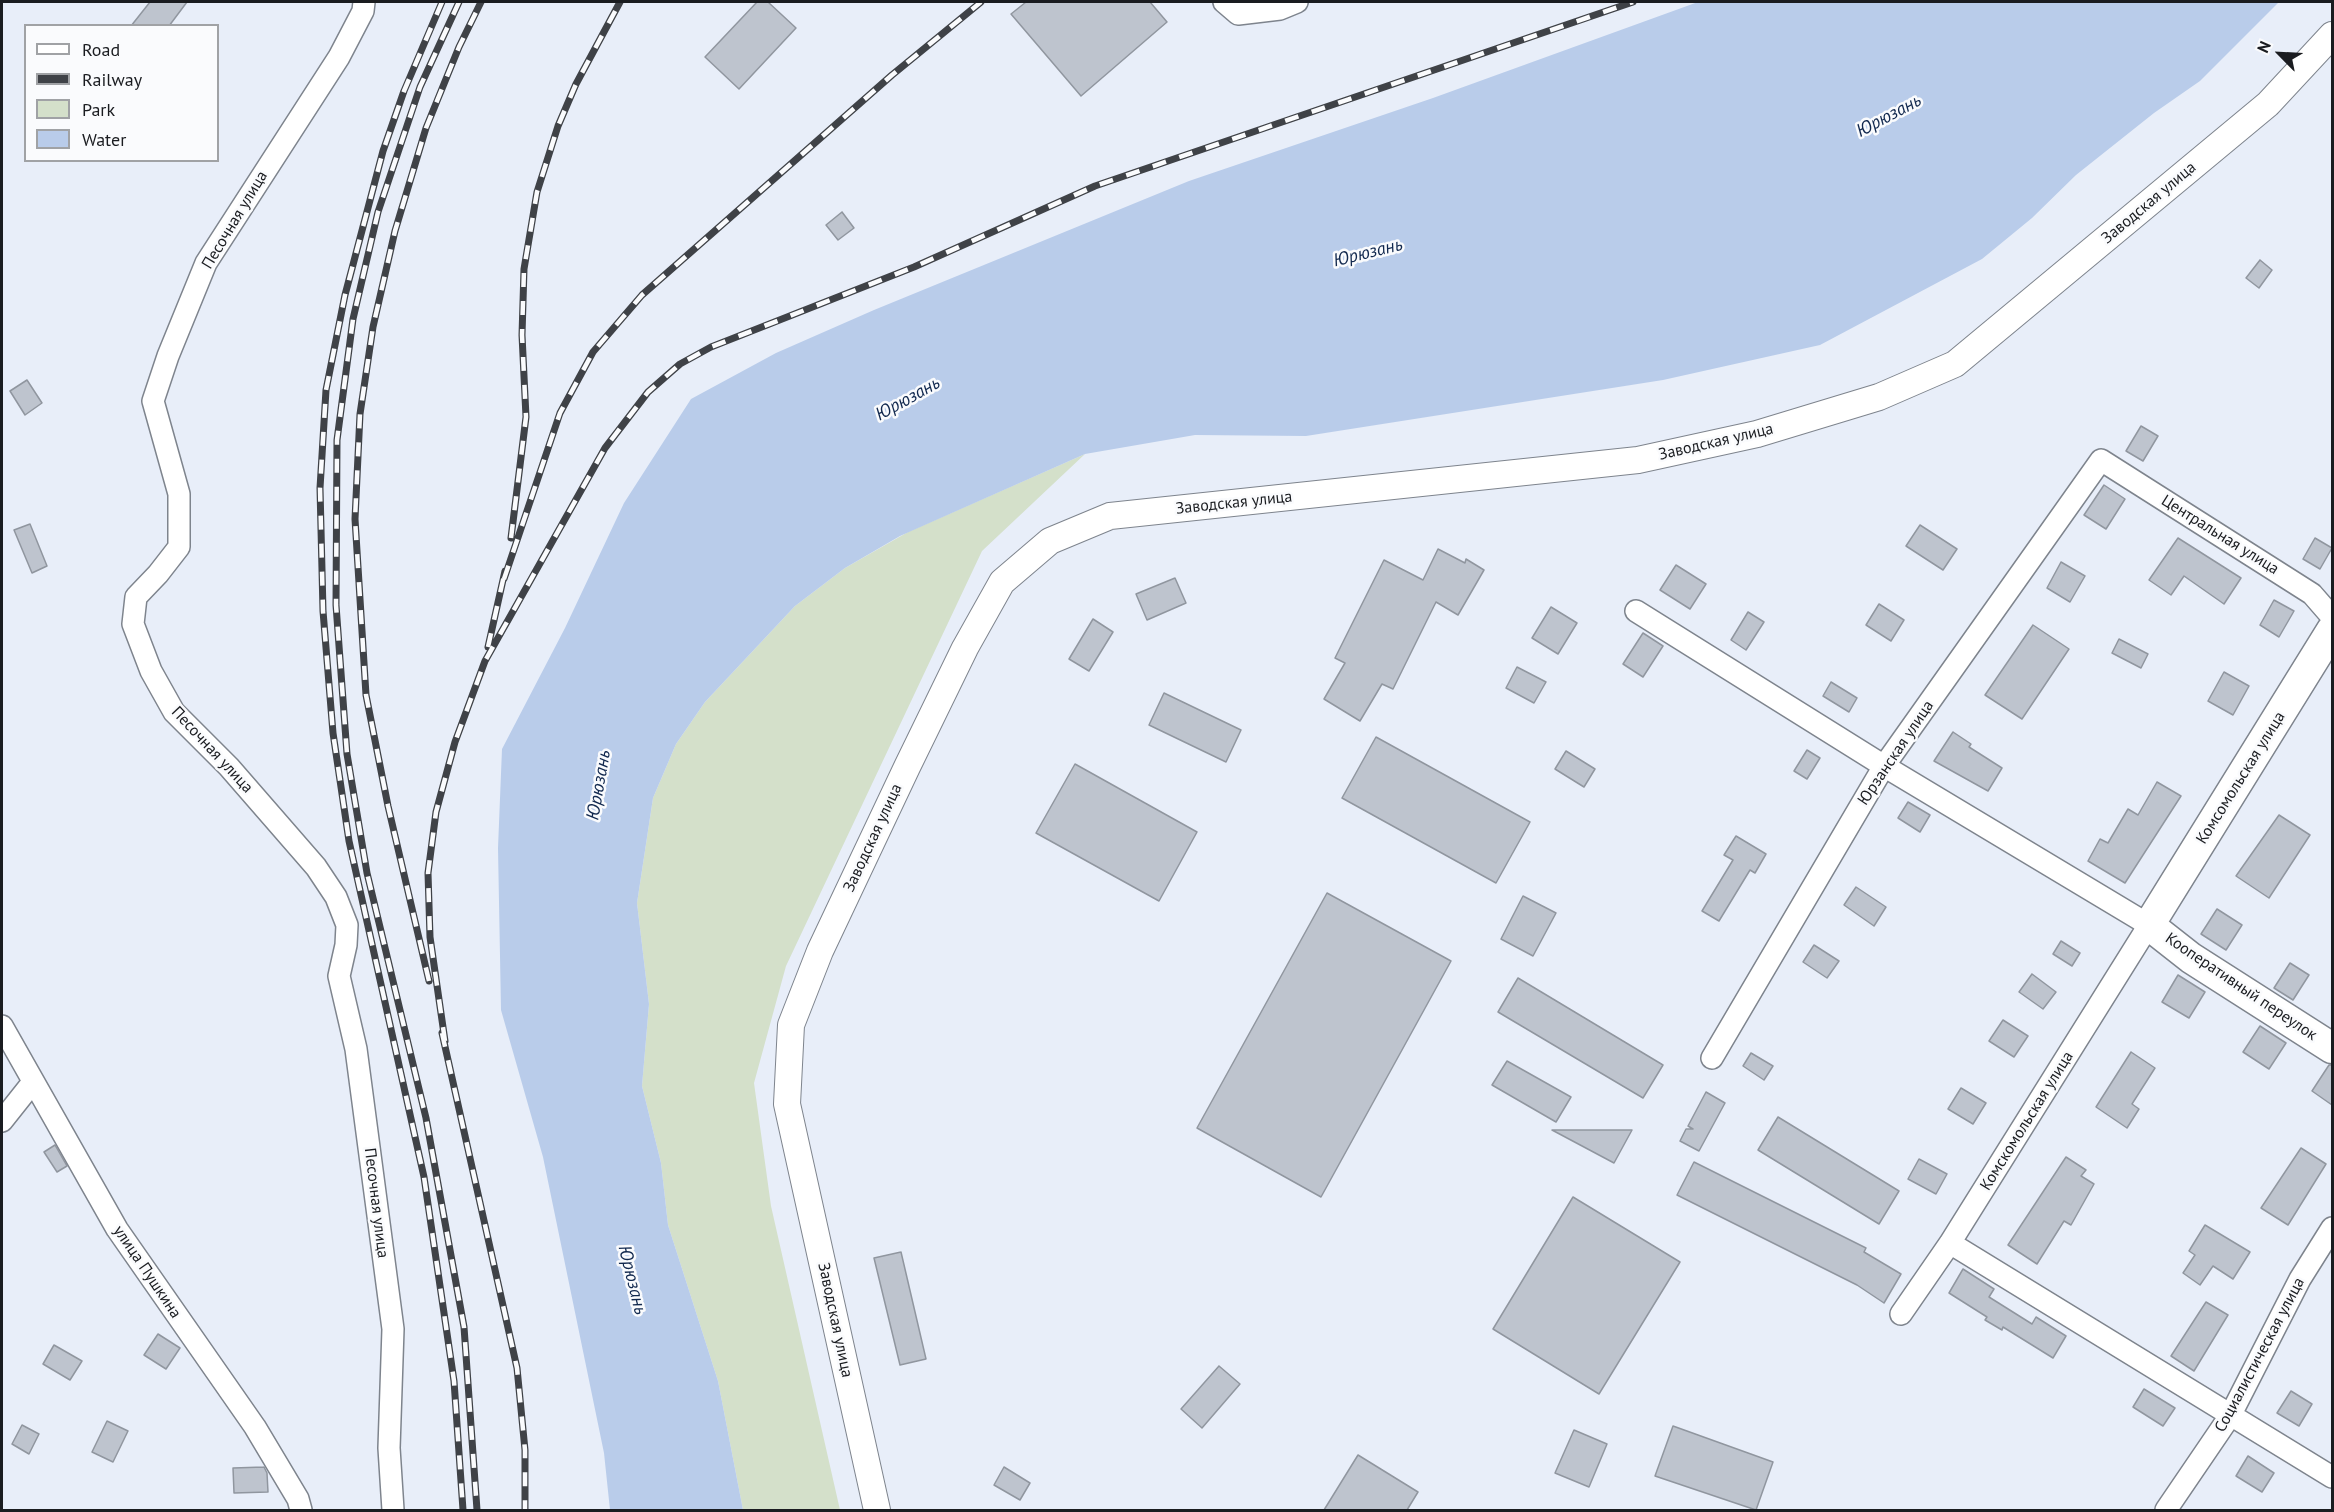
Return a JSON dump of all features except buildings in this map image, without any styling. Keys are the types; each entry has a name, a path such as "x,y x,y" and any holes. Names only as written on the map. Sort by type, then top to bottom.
{"main road":[{"name":"Комсомольская улица","path":"2149,926 2332,630"},
{"name":"Кооперативный переулок","path":"2149,926 2191,958 2332,1048"}],"street":[{"name":"Песочная улица","path":"364,2 363,11 339,57 206,263 168,356 153,401 178,494 179,547 136,597 133,624 151,671 174,712 229,767 316,867 336,897 347,925 346,945 339,976 356,1049 393,1329 389,1448 393,1510"},
{"path":"1224,2 1238,14 1289,5"},
{"name":"Заводская улица","path":"877,1510 787,1104 791,1025 820,951 902,778 965,648 1002,582 1050,541 1110,516 1638,460 1757,434 1879,397 1955,364 2268,104 2332,35"},
{"name":"Центральная улица","path":"2101,460 2312,594 2332,617"},
{"name":"Юрзанская улица","path":"1712,1058 1884,766 2101,460"},
{"path":"1636,611 1884,766 2149,926"},
{"name":"Комскомольская улица","path":"1900,1314 1950,1243 2149,926"},
{"name":"улица Пушкина","path":"2,1026 117,1229 255,1427 298,1499 301,1510"},
{"path":"2,1121 33,1082"},
{"name":"Социалистическая улица","path":"2166,1510 2230,1416 2300,1279 2332,1228"},
{"path":"1950,1243 2230,1416 2332,1476"}],"green space":[{"path":"1085,454 982,551 786,966 754,1083 771,1206 840,1510 743,1510 718,1381 668,1225 661,1163 642,1086 649,1004 637,903 653,798 676,744 705,702 795,606 845,568 908,532"}],"water":[{"name":"Юрюзань","path":"1698,2 2279,2 2200,81 2154,113 2076,175 2032,218 1982,259 1820,345 1663,380 1306,436 1195,435 1085,454 900,536 845,568 795,606 705,702 676,744 653,798 637,903 649,1004 642,1086 661,1163 668,1225 718,1381 743,1510 610,1510 604,1453 543,1157 501,1010 498,848 502,749 565,628 624,503 691,399 776,353 874,310 1189,181 1433,98"}],"railway":[{"path":"442,2 404,91 383,151 345,295 326,390 320,488 323,611 333,733 349,841 424,1177 454,1381 463,1510"},
{"path":"459,2 420,87 378,212 353,319 337,440 336,605 347,754 367,873 426,1118 464,1327 477,1510"},
{"path":"429,981 388,806 366,695 355,519 360,414 373,327 395,231 426,128 459,47 481,2"},
{"path":"511,538 526,417 522,335 524,269 537,192 558,126 576,84 620,2"},
{"path":"504,579 560,413 593,352 642,295 892,75 981,2"},
{"path":"445,1041 430,937 428,873 436,812 455,742 485,661 605,448 648,392 680,364 711,347 914,267 1095,186 1633,2"},
{"path":"488,647 505,571"},
{"path":"442,1033 517,1368 525,1450 525,1510"}]}
